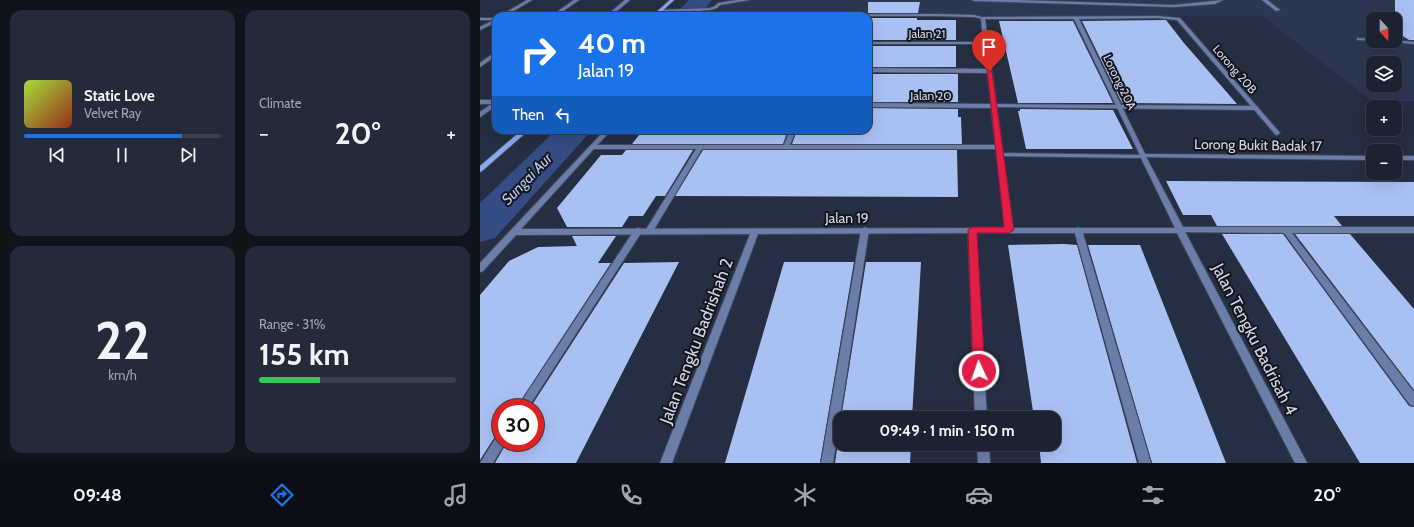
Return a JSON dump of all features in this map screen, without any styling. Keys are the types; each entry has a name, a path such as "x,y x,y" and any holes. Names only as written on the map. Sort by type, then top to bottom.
{"main road":[{"path":"660,11 672,0"},
{"path":"480,170 521,134"}],"street":[{"path":"509,12 530,0"},
{"path":"559,12 577,0"},
{"path":"613,12 628,0"},
{"path":"660,11 710,9 719,4 747,0"},
{"path":"974,0 1174,6 1215,3 1221,0"},
{"path":"1264,0 1278,10"},
{"path":"872,15 974,16 983,18 1076,18"},
{"name":"Lorong 20B","path":"1076,18 1157,17 1178,19 1277,133"},
{"path":"983,18 1009,230"},
{"name":"Lorong 20A","path":"1076,18 1180,230"},
{"path":"480,20 492,20"},
{"path":"480,29 492,22"},
{"path":"1358,38 1366,39"},
{"path":"1402,42 1414,43"},
{"name":"Jalan 21","path":"872,43 986,43"},
{"path":"480,65 492,57"},
{"path":"872,70 989,71"},
{"path":"480,102 492,102"},
{"path":"480,115 492,105"},
{"name":"Jalan 20","path":"872,105 1256,108"},
{"path":"480,269 604,134"},
{"path":"786,147 791,134"},
{"path":"592,147 999,147"},
{"path":"649,231 700,147"},
{"name":"Lorong Bukit Badak 17","path":"1000,155 1366,158"},
{"path":"1402,158 1414,158"},
{"path":"827,463 865,230"},
{"name":"Jalan 19","path":"515,232 865,230 1414,230"},
{"path":"972,230 981,411"},
{"path":"1078,230 1145,463"},
{"name":"Jalan Tengku Badrisah 4","path":"1180,230 1301,463"},
{"path":"1286,230 1414,401"},
{"path":"528,399 638,231"},
{"name":"Jalan Tengku Badrishah 2","path":"666,463 755,231"},
{"path":"486,463 494,451"},
{"path":"983,451 984,463"}],"shaded area":[{"path":"727,0 1414,0 1414,101 1371,100 1262,16 872,16 872,12 717,12"}],"building":[{"path":"1395,0 1414,0 1414,40 1409,40 1402,36 1402,12 1395,12"},
{"path":"868,2 920,2 918,13 868,12"},
{"path":"872,18 956,20 956,40 872,40"},
{"path":"1166,20 1237,104 1122,103 1082,21"},
{"path":"999,21 1073,21 1113,103 1018,103"},
{"path":"872,46 956,46 956,67 872,67"},
{"path":"872,74 958,74 958,102 872,102"},
{"path":"872,108 958,109 958,117 961,117 962,144 792,144 796,134 872,134"},
{"path":"1020,109 1113,110 1133,149 1026,149 1018,111 1020,111"},
{"path":"640,134 787,134 783,144 632,144"},
{"path":"626,150 693,150 665,196 656,196 643,216 629,216 622,227 567,227 557,208 601,155 622,155"},
{"path":"703,150 957,150 958,197 675,196"},
{"path":"1166,181 1414,182 1414,216 1334,216 1342,226 1217,226 1211,215 1183,215"},
{"path":"1222,234 1283,234 1409,406 1414,407 1414,463 1360,463"},
{"path":"1295,234 1350,234 1414,309 1414,390"},
{"path":"572,236 616,236 598,263 611,263 522,399 492,399 492,441 480,460 480,295 509,261 538,247 577,246"},
{"path":"1008,245 1077,245 1137,463 1041,463 1040,451 1061,451 1061,411 1033,411"},
{"path":"1088,245 1140,245 1226,463 1152,463"},
{"path":"679,262 576,463 495,463 502,451 544,451 544,399 536,399 624,263"},
{"path":"784,262 854,262 820,463 725,463"},
{"path":"866,262 921,262 912,411 842,411"},
{"path":"837,451 911,451 910,463 835,463"}],"waterway":[{"name":"Sungai Aur","path":"690,12 701,0"},
{"name":"Sungai Aur","path":"480,228 571,134"}],"route":[{"path":"979,371 972,230 1009,230 989,71"}]}
